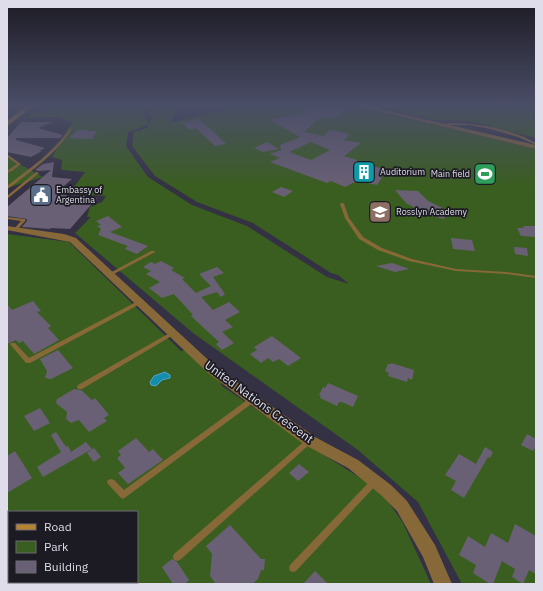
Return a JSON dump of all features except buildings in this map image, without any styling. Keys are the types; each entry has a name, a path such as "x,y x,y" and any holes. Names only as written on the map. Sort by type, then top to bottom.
{"street":[{"path":"473,133 536,147"},
{"name":"United Nations Crescent","path":"11,228 64,237 73,240 212,370 310,441 353,464 374,481 402,506 429,551 443,584"}],"lane":[{"path":"7,188 53,151 69,133"},
{"path":"504,133 536,144"},
{"path":"7,154 18,164 7,172"},
{"path":"7,198 37,173"},
{"path":"342,204 347,218 361,238 380,249 411,260 456,270 506,273 536,277"},
{"path":"7,218 24,220 11,228"},
{"path":"110,274 153,252"},
{"path":"13,344 28,361 140,302"},
{"path":"80,387 173,333"},
{"path":"111,482 123,494 252,400"},
{"path":"177,557 310,441"},
{"path":"293,568 374,481"}],"green space":[{"path":"66,133 128,133 126,146 148,177 192,205 247,226 327,277 349,284 338,275 331,273 253,223 197,202 155,176 132,146 134,133 467,133 536,149 536,584 462,584 418,502 358,450 193,333 75,233 91,217 87,217 90,207 102,202 106,196 80,195 72,193 77,192 71,191 85,172 61,170 62,160 52,157"},
{"path":"515,133 536,133 536,138"},
{"path":"7,157 43,177 7,188"},
{"path":"7,234 69,242 181,351 185,350 220,381 222,386 316,450 381,491 403,523 431,584 7,584"}],"water":[{"path":"165,372 170,375 170,378 162,380 156,386 151,385 150,382 154,376"}],"place":[{"name":"Auditorium","path":"364,172"},
{"name":"Main field","path":"485,174"},
{"name":"Embassy of Argentina","path":"41,195"},
{"name":"Rosslyn Academy","path":"380,212"}]}
